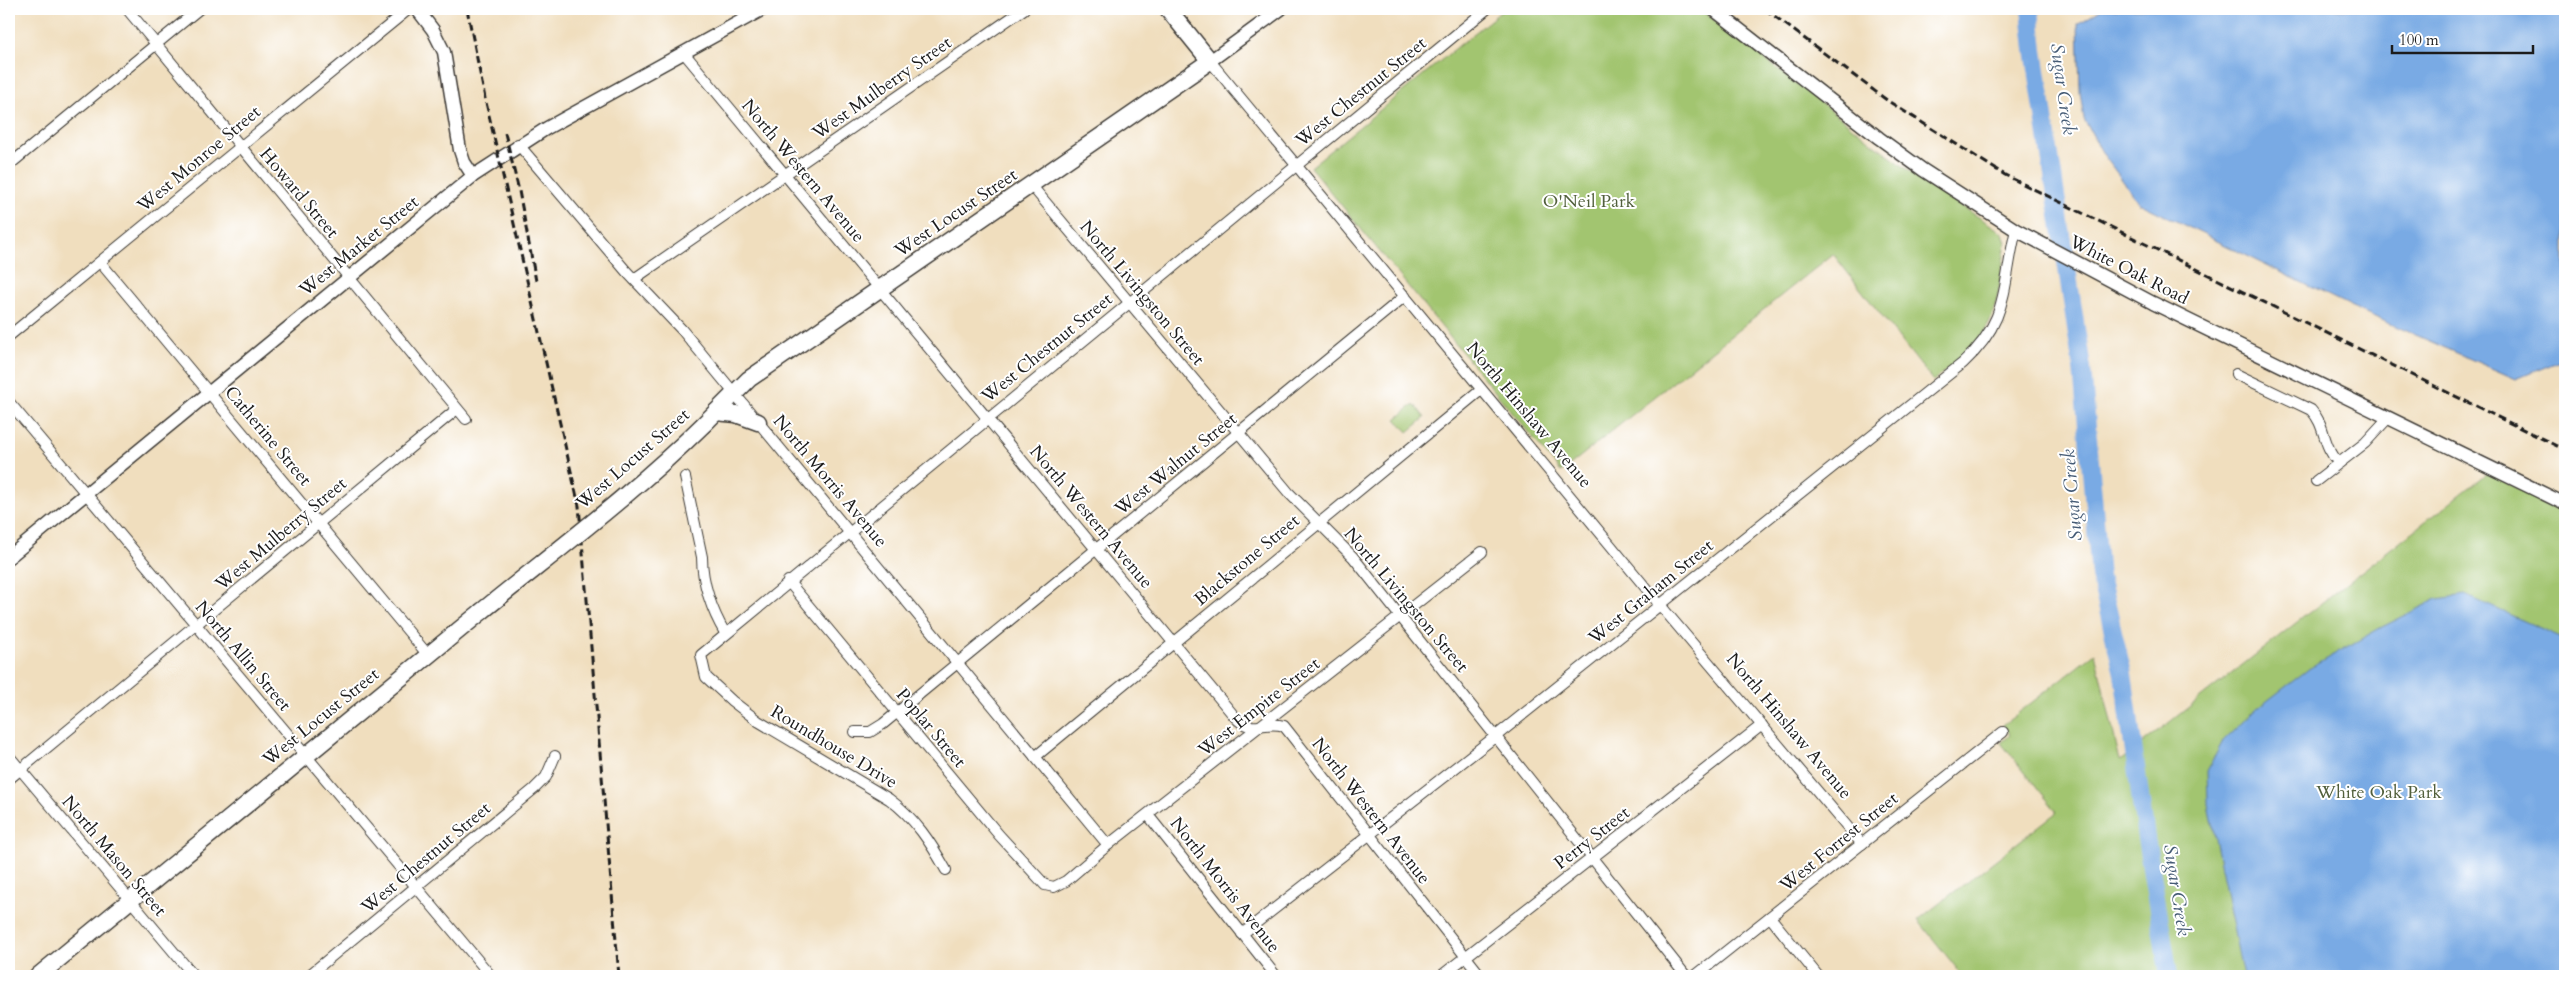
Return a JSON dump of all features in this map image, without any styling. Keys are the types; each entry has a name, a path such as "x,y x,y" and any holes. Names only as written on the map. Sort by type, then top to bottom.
{"main road":[{"name":"North Hinshaw Avenue","path":"1168,9 1210,61"},
{"name":"West Locust Street","path":"38,976 480,612 613,505 679,449 749,380 1210,61"},
{"path":"710,418 736,414 758,422"}],"street":[{"name":"Howard Street","path":"127,9 466,420"},
{"path":"9,165 199,9"},
{"name":"West Monroe Street","path":"9,336 410,9"},
{"path":"417,9 433,30 444,52 460,150 464,162 473,176"},
{"name":"West Market Street","path":"9,557 473,176 518,144 763,9"},
{"name":"West Mulberry Street","path":"634,279 1024,9"},
{"name":"West Locust Street","path":"1210,61 1281,9"},
{"name":"West Chestnut Street","path":"700,658 704,650 1488,9"},
{"name":"White Oak Road","path":"1713,9 1879,138 2016,230 2098,275 2565,504"},
{"name":"North Western Avenue","path":"684,53 1242,725 1251,728 1276,723 1284,726 1481,976"},
{"name":"North Hinshaw Avenue","path":"1210,61 1660,605 1862,844"},
{"name":"North Morris Avenue","path":"518,144 634,279 682,330 1108,845"},
{"name":"North Livingston Street","path":"1031,185 1288,494 1353,557 1686,976"},
{"name":"West Graham Street","path":"1242,934 1496,736 1980,347 1988,337 2002,302 2016,230"},
{"name":"Catherine Street","path":"100,262 428,655"},
{"name":"West Walnut Street","path":"855,732 875,730 897,713 1405,296"},
{"path":"2236,374 2312,410 2320,421 2328,450 2339,463"},
{"name":"Blackstone Street","path":"1035,757 1481,390"},
{"name":"North Allin Street","path":"9,402 491,976"},
{"name":"West Mulberry Street","path":"9,779 457,408"},
{"path":"2316,481 2364,443 2388,418"},
{"path":"685,477 702,557 702,569 715,616 725,633"},
{"name":"West Empire Street","path":"1056,887 1482,552"},
{"name":"Poplar Street","path":"788,581 999,835 1039,879 1047,886 1056,887"},
{"name":"Roundhouse Drive","path":"700,658 706,677 732,701 758,721 890,799 904,810 928,839 946,870"},
{"name":"Perry Street","path":"1441,976 1762,724"},
{"name":"West Forrest Street","path":"1695,976 2003,732"},
{"name":"North Mason Street","path":"9,756 194,976"},
{"name":"West Chestnut Street","path":"308,976 534,789 546,777 555,756"},
{"name":"North Morris Avenue","path":"1148,815 1276,976"},
{"path":"1770,917 1818,976"}],"green space":[{"name":"O'Neil Park","path":"1504,9 1700,9 1917,177 2003,233 2006,242 1997,298 1991,319 1982,336 1962,357 1933,381 1833,254 1561,472 1310,167"},
{"path":"1414,404 1425,418 1408,432 1396,419"},
{"name":"White Oak Park","path":"2487,473 2565,512 2565,976 1961,976 1918,920 2057,812 2001,743 2010,735 2003,725 2095,653 2120,761"}],"water":[{"path":"2102,9 2565,9 2565,359 2516,379 2352,307 2139,203 2103,154 2084,119 2080,92 2078,24"},
{"path":"2465,595 2565,639 2565,976 2243,976 2208,804 2207,771 2223,741 2254,711 2310,668 2380,628 2438,599"}],"waterway":[{"name":"Sugar Creek","path":"2030,9 2034,50 2082,368 2100,576 2123,674 2146,838 2169,976"}],"railway":[{"path":"467,9 485,98 579,506 619,976"},
{"path":"1765,9 1888,101 2005,175 2565,450"},
{"path":"505,133 519,191 536,281"}]}
